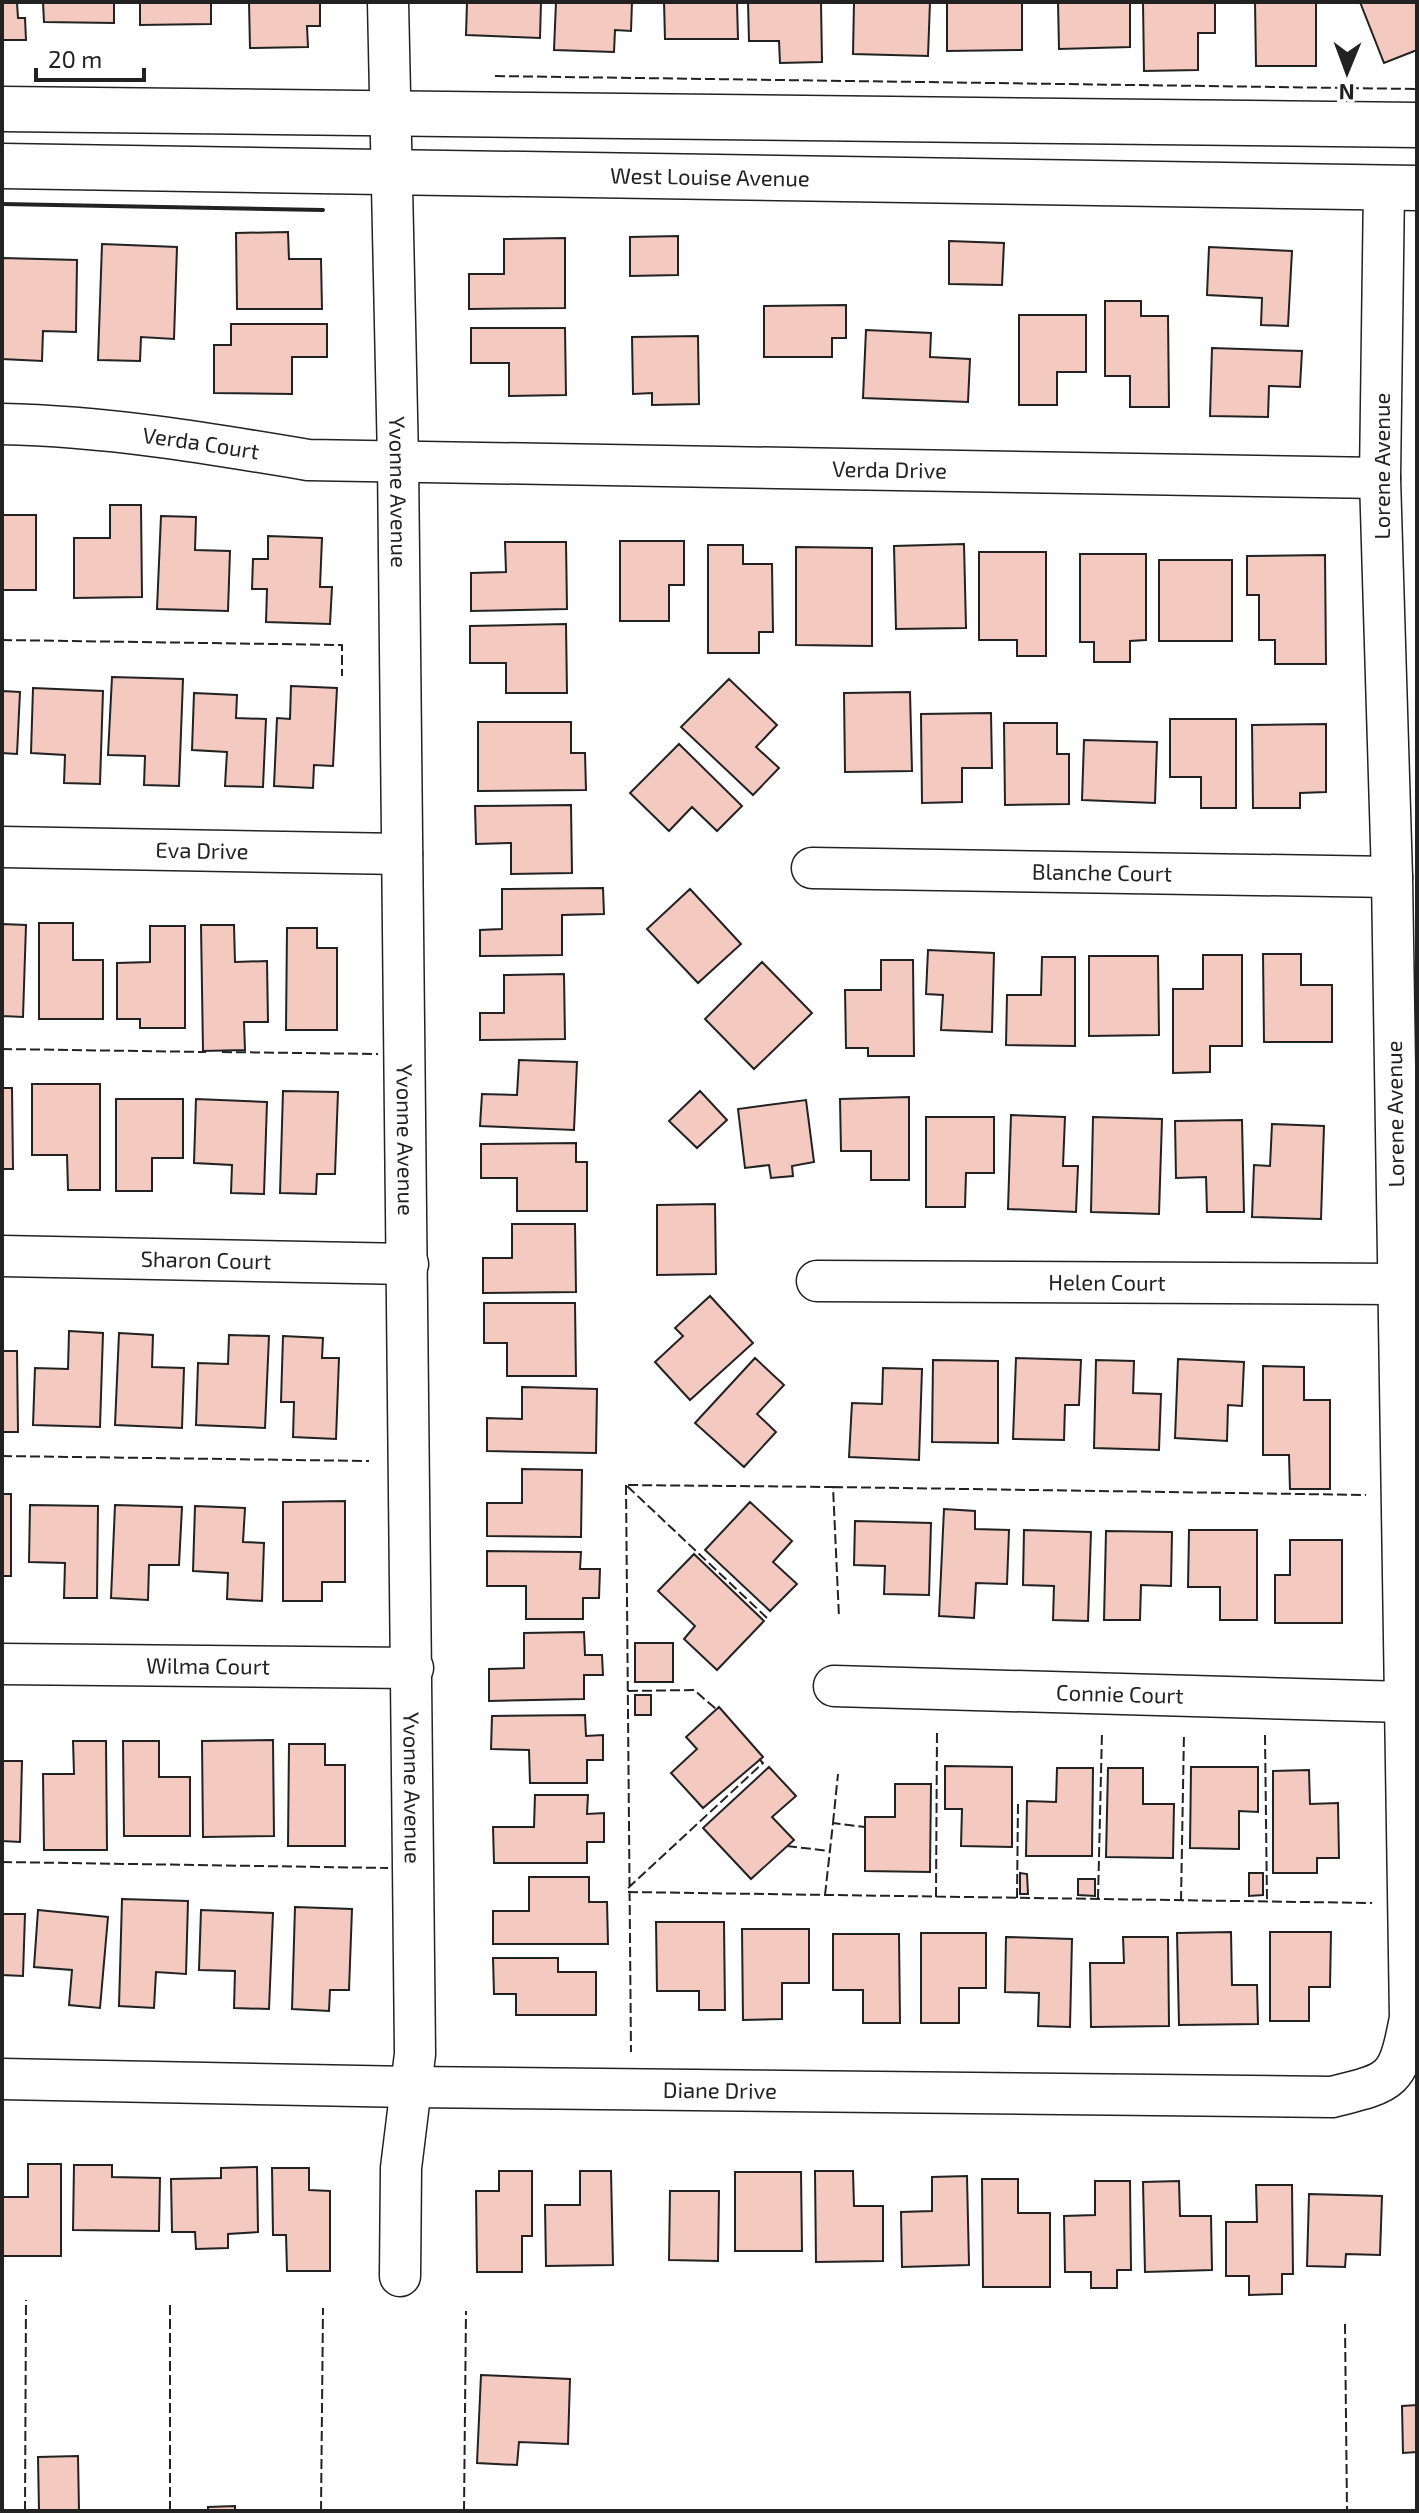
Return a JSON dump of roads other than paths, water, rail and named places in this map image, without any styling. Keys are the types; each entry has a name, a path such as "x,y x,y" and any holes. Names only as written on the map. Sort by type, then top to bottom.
{"main road":[{"path":"2,109 1417,125"},
{"name":"West Louise Avenue","path":"2,166 1400,188"}],"street":[{"name":"Yvonne Avenue","path":"388,2 398,461 413,1668 415,2054 401,2168 400,2276"},
{"name":"Lorene Avenue","path":"1400,188 1380,478 1392,877 1410,2018 1406,2039"},
{"name":"Verda Court","path":"2,424 47,425 178,439 308,460 398,461"},
{"name":"Verda Drive","path":"398,461 1380,478"},
{"name":"Eva Drive","path":"2,847 402,854"},
{"name":"Blanche Court","path":"812,868 1392,877"},
{"name":"Sharon Court","path":"2,1256 408,1264"},
{"name":"Helen Court","path":"817,1281 1397,1284"},
{"name":"Wilma Court","path":"2,1664 413,1668"},
{"name":"Connie Court","path":"834,1686 1404,1702"},
{"name":"Diane Drive","path":"2,2079 411,2087 1332,2097 1376,2086 1389,2078 1401,2063 1406,2039"}]}
